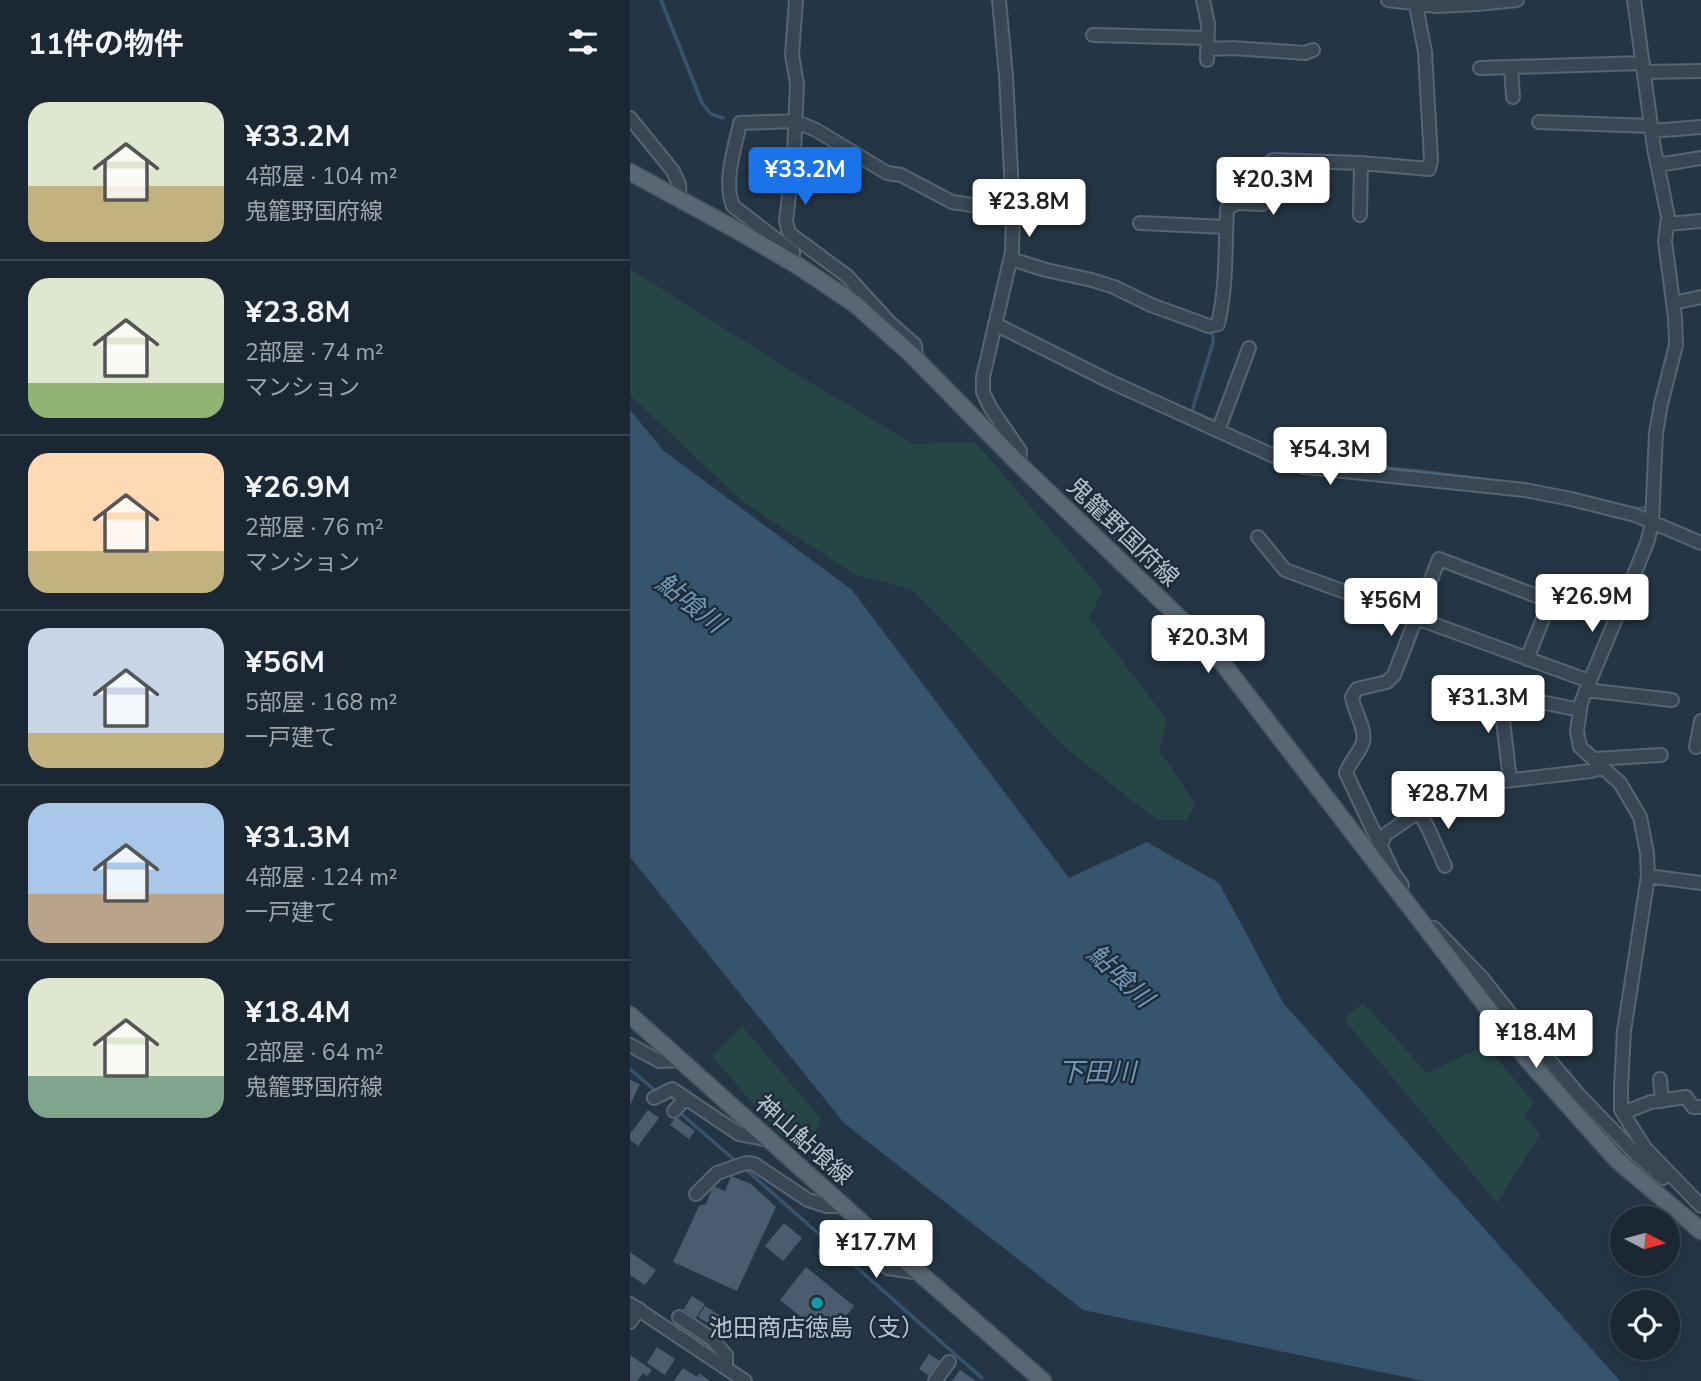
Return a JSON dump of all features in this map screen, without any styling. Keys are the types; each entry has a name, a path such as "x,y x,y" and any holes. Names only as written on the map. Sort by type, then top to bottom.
{"main road":[{"name":"鬼籠野国府線","path":"630,172 743,233 855,304 916,359 1019,464 1211,648 1526,1058 1617,1160 1701,1231"},
{"name":"神山鮎喰線","path":"630,1015 1043,1381"}],"street":[{"path":"796,0 792,55 797,84 794,153 786,220 789,233 847,276 889,322 915,345 916,359"},
{"path":"999,0 1013,212 1011,258 983,377 983,392 1020,451 1019,464"},
{"path":"1203,0 1208,24 1207,49"},
{"path":"1388,0 1415,1 1436,6 1517,0"},
{"path":"1634,0 1651,128 1668,217 1665,241 1676,345 1656,433 1652,523 1647,542 1587,686 1577,731 1580,747 1620,783 1640,817 1647,853 1648,876 1624,1031 1621,1110 1645,1148 1701,1206"},
{"path":"1011,258 1114,287 1151,306 1209,326 1218,324 1226,266 1227,209 1237,203 1262,204 1266,194 1267,165 1273,160 1429,169 1431,160 1425,52 1415,1"},
{"path":"1093,35 1207,49 1305,53 1313,50"},
{"path":"1511,67 1513,97"},
{"path":"1480,68 1643,68 1701,71"},
{"path":"630,118 673,171 679,184 680,199"},
{"path":"793,263 793,252 733,206 729,196 740,123 795,121 816,130 887,173 901,175 952,202 1013,212"},
{"path":"1539,122 1651,128 1701,127"},
{"path":"1658,165 1701,158"},
{"path":"1360,215 1361,163"},
{"path":"1667,224 1701,221"},
{"path":"1140,223 1226,228"},
{"path":"1673,303 1701,298"},
{"path":"995,324 1109,381 1285,461 1305,467 1525,490 1572,499 1635,515 1701,543"},
{"path":"1218,431 1249,348"},
{"path":"1258,537 1285,570 1527,659 1587,686 1672,700"},
{"path":"1527,659 1550,601 1438,559 1394,675 1387,682 1357,689 1352,697 1353,708 1363,730 1363,744 1346,773 1394,874 1412,900 1411,909 1425,919 1483,979 1588,1105 1636,1154 1674,1187 1685,1191"},
{"path":"1499,686 1510,780"},
{"path":"1501,706 1546,703 1580,710"},
{"path":"1696,747 1701,721"},
{"path":"1381,844 1385,834 1440,797 1468,785 1591,771 1599,764 1661,755"},
{"path":"1419,812 1445,866"},
{"path":"1648,876 1701,883"},
{"path":"630,1045 659,1061 681,1060"},
{"path":"1660,1079 1662,1101"},
{"path":"654,1098 672,1088 739,1134 772,1141"},
{"path":"1623,1113 1651,1102 1686,1097 1693,1107 1701,1107"},
{"path":"674,1111 686,1098"},
{"path":"696,1194 717,1173 746,1163 754,1164 808,1199 827,1206 843,1206"},
{"path":"827,1252 838,1242 845,1243 888,1268 922,1273"},
{"path":"630,1322 634,1307 745,1381"},
{"path":"679,1317 712,1339 726,1355 726,1368"},
{"path":"935,1381 949,1362"}],"green space":[{"path":"630,269 796,374 914,444 975,442 1103,591 1089,618 1167,720 1159,751 1195,804 1187,820 1157,820 1067,749 913,590 854,574 742,501 633,398 630,394"},
{"path":"1363,1003 1427,1073 1486,1045 1533,1102 1525,1117 1540,1134 1497,1203 1344,1019"},
{"path":"742,1026 821,1119 808,1155 776,1130 712,1056"}],"water":[{"name":"下田川","path":"630,410 664,451 852,590 1069,878 1147,842 1219,883 1284,1004 1620,1381 1424,1381 1083,1310 844,1123 630,857"}],"building":[{"path":"630,1080 640,1084 630,1105"},
{"path":"648,1110 659,1118 638,1146 630,1140 630,1134"},
{"path":"676,1117 695,1131 689,1139 670,1125"},
{"path":"731,1176 751,1184 776,1207 737,1291 673,1262 699,1206 706,1204 713,1186 725,1191"},
{"path":"784,1223 802,1238 783,1261 765,1246"},
{"path":"630,1252 656,1270 645,1285 630,1275"},
{"name":"池田商店徳島（支）","path":"806,1267 854,1306 828,1339 780,1300"},
{"path":"692,1296 705,1304 696,1318 683,1310"},
{"path":"705,1306 722,1317 714,1327 698,1317"},
{"path":"657,1347 675,1359 665,1375 647,1363"},
{"path":"929,1354 940,1361 929,1376 919,1369"},
{"path":"630,1355 652,1370 647,1376 643,1373 637,1381 630,1381"},
{"path":"683,1368 697,1377 699,1373 710,1381 674,1381"},
{"path":"960,1370 976,1381 952,1381"}],"waterway":[{"path":"661,0 702,103 711,114 723,118"},
{"path":"1200,329 1213,334 1213,343 1192,411 1214,421"},
{"path":"1279,452 1308,460 1496,481"},
{"path":"1634,509 1648,507"},
{"path":"630,1069 658,1093"},
{"path":"679,1112 737,1162"},
{"path":"743,1167 982,1378"}],"place":[{"name":"池田商店徳島（支）","path":"817,1303"}],"water label":[{"name":"鮎喰川","path":"690,603"},
{"name":"鮎喰川","path":"1120,976"}]}
